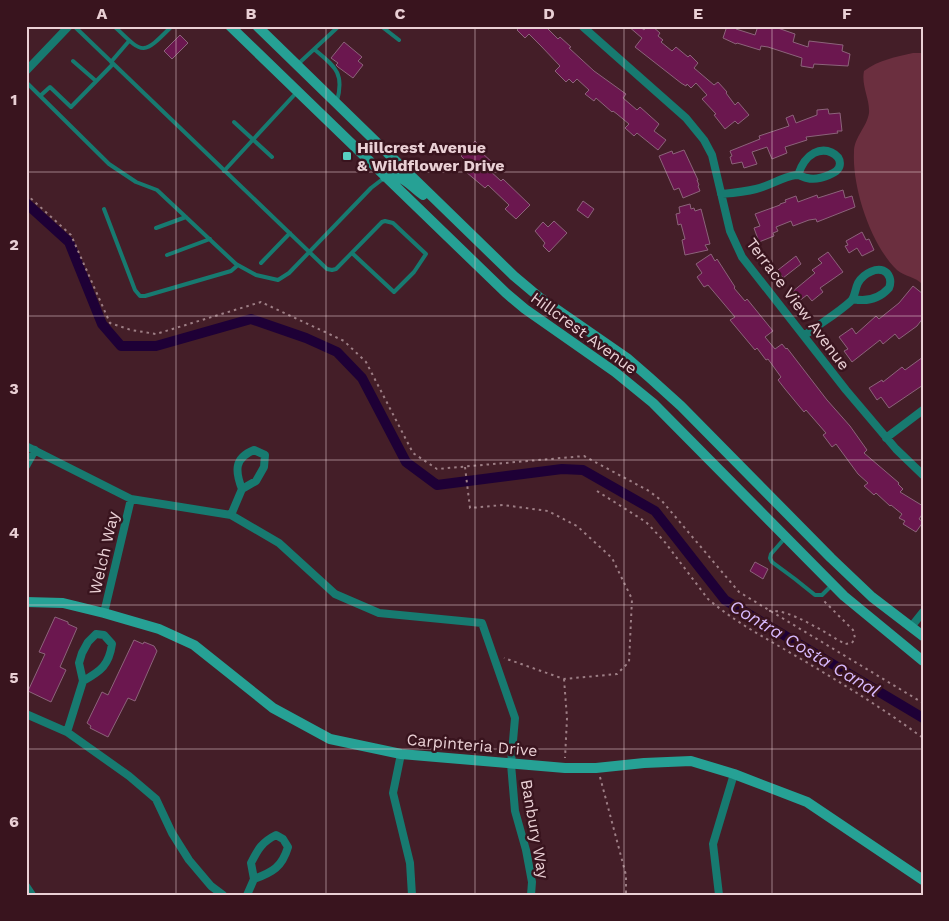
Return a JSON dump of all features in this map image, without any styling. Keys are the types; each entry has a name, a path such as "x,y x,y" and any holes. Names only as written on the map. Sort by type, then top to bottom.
{"main road":[{"name":"Hillcrest Avenue","path":"230,26 525,309 616,372 653,403 785,538 830,590 923,660"},
{"name":"Hillcrest Avenue","path":"257,26 527,288 628,358 681,406 872,597 923,636"},
{"path":"386,177 395,176 403,178 420,194 445,209"},
{"name":"Carpinteria Drive","path":"26,602 64,603 159,629 194,645 273,708 330,739 401,754 511,764 596,768 691,761 734,774 807,802 923,880"}],"street":[{"path":"26,71 69,26"},
{"name":"Terrace View Avenue","path":"582,26 696,129 712,155 730,231 742,256 886,438 923,475"},
{"path":"721,194 756,189 798,175 812,179 829,175 837,171 839,159 831,151 819,152 806,159 798,175"},
{"path":"804,336 853,299 857,286 863,277 876,270 883,270 887,273 890,284 886,291 872,300 853,299"},
{"path":"886,438 923,410"},
{"path":"26,446 131,499 231,515 242,489 256,481 264,467 265,455 254,450 244,454 238,464 237,476 242,489"},
{"path":"26,466 35,450"},
{"name":"Welch Way","path":"104,613 131,499"},
{"name":"Banbury Way","path":"231,515 279,543 335,594 378,613 482,624 515,718 511,764 516,811 532,882 530,895"},
{"path":"911,627 923,612"},
{"path":"67,732 83,681 79,663 82,653 88,642 96,634 104,634 112,644 110,657 100,672 83,681"},
{"path":"26,714 67,732 129,776 156,799 172,833 189,860 211,886 222,895"},
{"path":"401,754 393,793 410,863 412,895"},
{"path":"719,895 713,844 734,774"},
{"path":"247,895 254,879 251,863 260,847 265,841 276,835 283,839 288,847 285,858 272,872 254,879"},
{"path":"26,886 32,895"}],"lane":[{"path":"74,26 327,269 336,269 352,253 385,221 393,223 426,254 414,272 394,292 352,253"},
{"path":"114,26 140,48 147,48 153,45 172,26"},
{"path":"297,64 339,26"},
{"path":"381,26 399,40"},
{"path":"40,96 50,87 72,107 96,82 129,40"},
{"path":"314,49 338,73 340,82 336,103"},
{"path":"73,61 96,82"},
{"path":"26,82 109,164 136,182 157,190 238,265 256,275 278,280 289,273 371,188 386,177"},
{"path":"224,171 298,91"},
{"path":"234,122 272,157"},
{"path":"104,209 135,290 140,296 231,271 238,265"},
{"path":"156,228 186,217"},
{"path":"261,263 290,233"},
{"path":"167,255 210,239"},
{"path":"785,538 771,554 772,562 815,595 822,595 830,590"}],"path":[{"path":"26,194 71,235 110,323 131,330 156,334 261,302 344,341 366,362 413,453 437,469 584,456 649,491 662,501 732,585 743,595 923,703"},
{"path":"465,467 470,508 503,505 548,511 577,526 612,558 632,599 629,662 617,674 564,679 492,653"},
{"path":"597,491 646,522 714,604 746,626 846,686 923,738"},
{"path":"769,611 780,610 845,644 852,644 855,638 854,633 823,601 830,590"},
{"path":"564,679 567,718 565,768"},
{"path":"600,777 626,875 626,895"}],"shaded area":[{"path":"913,53 923,53 923,285 897,270 879,246 871,231 860,199 854,166 855,147 869,113 863,77 864,71 881,62"}],"building":[{"path":"521,26 545,26 558,39 560,37 571,47 569,48 594,71 626,94 623,98 637,110 640,107 659,124 654,131 666,140 658,150 637,133 634,136 625,128 629,124 617,114 596,98 594,101 585,94 589,90 577,79 573,83 569,79 566,82 555,71 560,66 529,34 525,38 517,30"},
{"path":"628,26 639,26 644,30 647,26 652,26 660,33 658,36 663,40 661,42 672,51 676,47 688,57 690,55 698,63 694,68 714,85 718,82 735,105 738,102 749,115 738,124 735,121 725,129 714,115 716,114 702,99 707,95 696,83 691,88 687,84 686,86 635,47 642,38"},
{"path":"727,26 737,26 736,29 755,35 758,26 772,26 795,34 793,42 808,47 809,41 843,45 842,51 850,54 848,66 814,64 813,68 801,66 802,58 768,47 761,46 760,50 736,44 723,38"},
{"path":"180,35 188,43 172,59 164,51"},
{"path":"344,42 362,57 358,61 363,65 353,78 338,67 336,65 338,63 331,58"},
{"path":"828,109 829,114 840,113 842,131 806,137 807,140 785,147 787,153 772,159 767,147 752,152 757,164 744,168 742,162 732,164 730,151 760,139 759,136 789,126 786,118 793,115 796,123 817,115 817,110"},
{"path":"475,141 483,149 481,152 494,164 489,170 501,181 503,179 530,205 516,219 505,209 509,205 488,185 485,188 466,172 471,166 461,156"},
{"path":"684,150 698,180 700,191 683,198 679,188 674,190 659,156 672,151 673,154"},
{"path":"843,190 845,198 852,196 855,207 817,222 816,219 809,220 793,226 791,221 776,227 778,231 773,233 774,236 759,242 754,228 760,226 755,214 780,205 786,202 785,200 796,196 798,202 817,195 818,198"},
{"path":"583,201 594,209 588,218 577,210"},
{"path":"690,204 691,209 694,208 695,211 701,209 710,244 705,245 708,250 685,255 682,240 685,239 681,224 678,225 676,214 680,213 679,207"},
{"path":"554,221 567,233 549,252 543,246 545,243 535,231 543,222 548,227"},
{"path":"862,232 866,240 869,239 874,250 862,256 857,248 849,253 845,246 848,245 846,241"},
{"path":"828,252 843,272 820,288 823,292 812,301 807,295 799,301 792,292 815,273 812,270 822,263 818,259"},
{"path":"711,254 715,261 717,259 734,288 745,301 747,299 773,331 765,337 775,349 782,344 787,348 827,400 850,426 867,450 864,453 899,483 903,489 900,492 923,506 923,513 919,519 923,522 916,532 903,524 905,521 899,518 902,514 864,486 868,483 858,474 836,444 832,447 823,435 826,433 806,410 804,412 785,389 778,380 781,377 768,359 766,360 757,348 755,350 730,320 735,317 708,285 704,287 697,277 702,273 696,264"},
{"path":"796,256 801,264 783,278 778,270"},
{"path":"913,286 923,294 923,318 917,326 899,339 895,334 883,344 880,340 852,362 844,351 848,349 839,337 852,328 856,334 876,316 879,319 899,303"},
{"path":"923,357 923,385 889,408 881,397 877,400 869,388 882,380 883,382 902,367 905,370"},
{"path":"755,562 768,569 763,579 750,571"},
{"path":"55,617 77,628 60,667 66,670 51,702 28,691 45,654 39,652"},
{"path":"134,640 154,646 157,651 135,701 128,698 108,737 90,728 91,726 87,723 102,692 108,695"}],"waterway":[{"name":"Contra Costa Canal","path":"26,203 69,242 102,324 121,346 156,346 251,319 306,338 337,352 362,378 406,462 437,485 562,469 583,470 655,511 725,600 923,718"}],"place":[{"name":"Hillcrest Avenue & Wildflower Drive","path":"347,156"}]}
